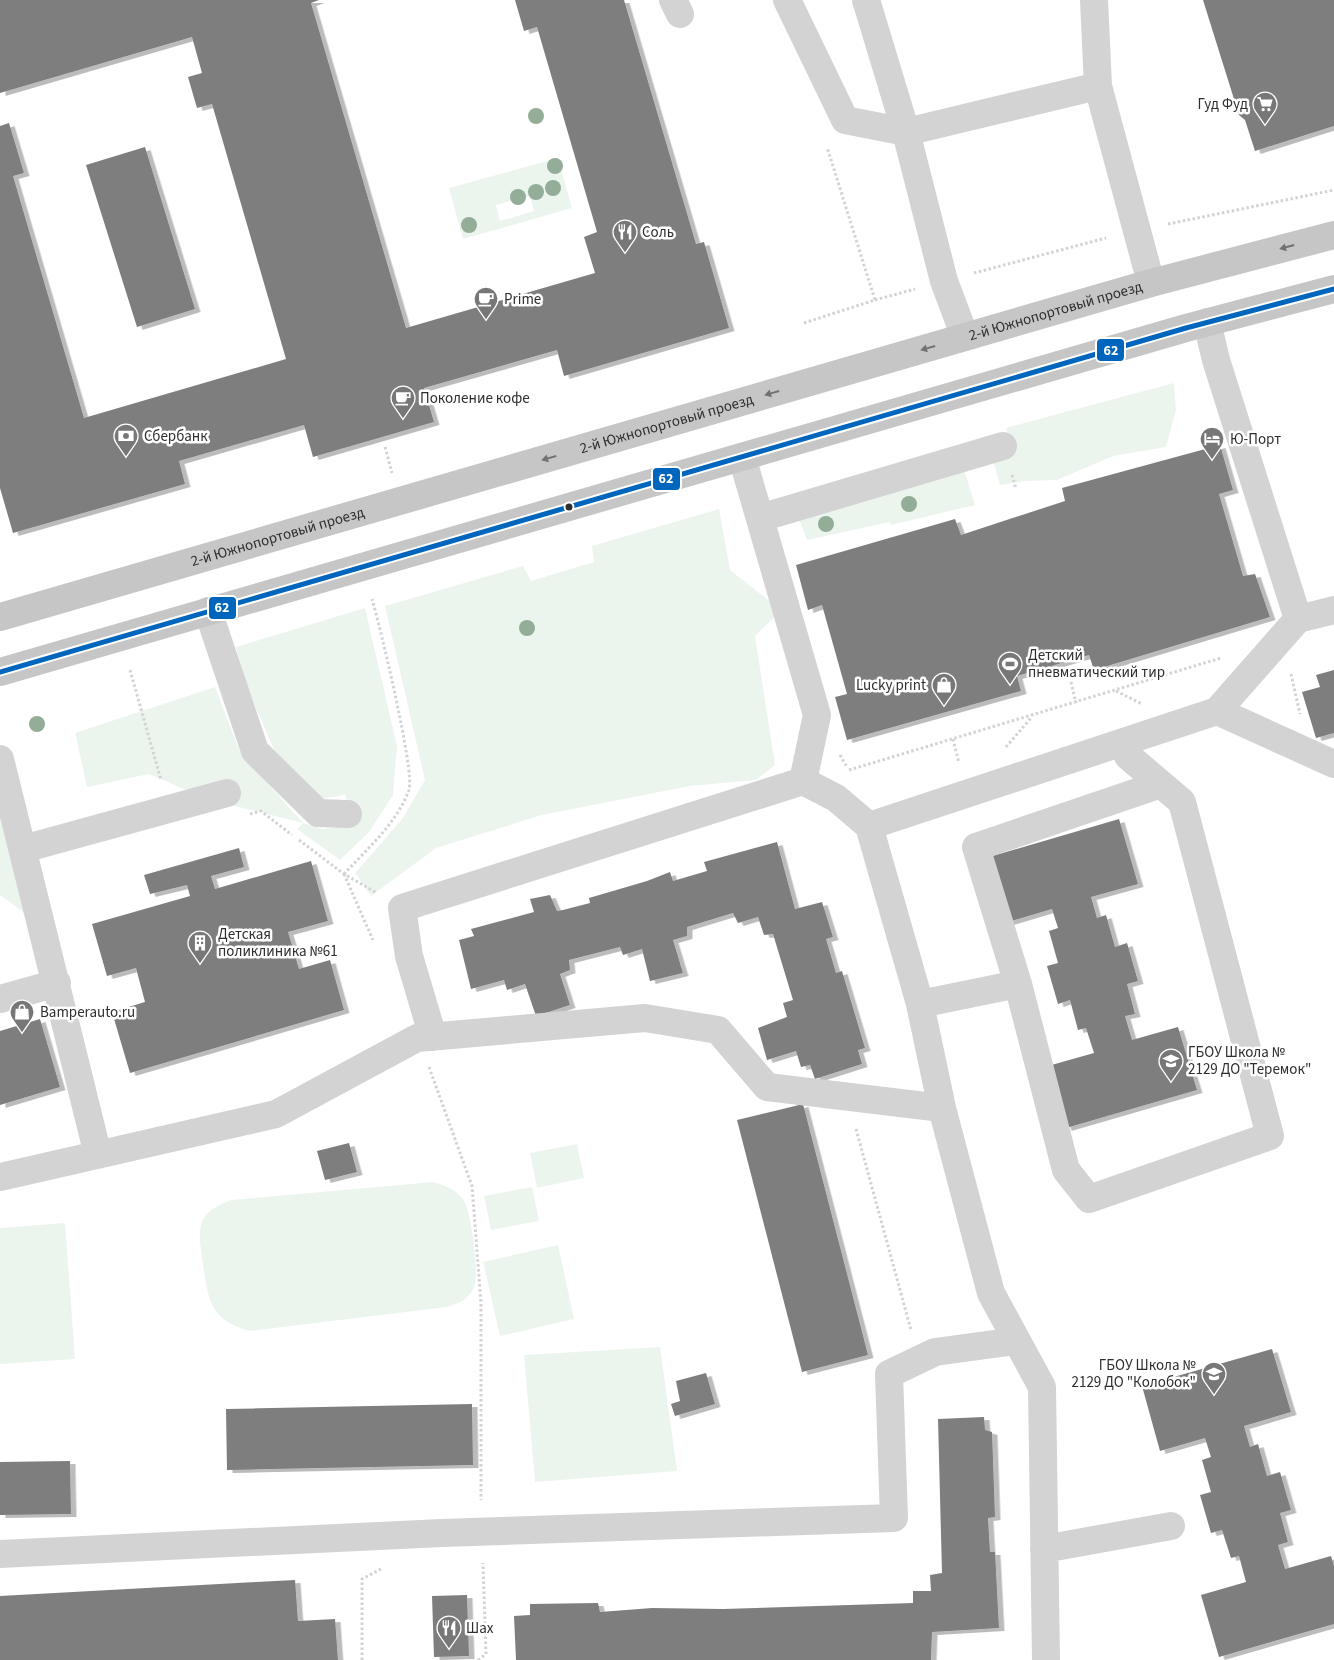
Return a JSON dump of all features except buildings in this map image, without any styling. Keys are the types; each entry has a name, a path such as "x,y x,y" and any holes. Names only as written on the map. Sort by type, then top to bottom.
{"main road":[{"name":"2-й Южнопортовый проезд","path":"0,617 1151,283 1334,235"},
{"path":"0,672 1207,322 1334,289"}],"lane":[{"path":"787,0 844,120 906,132 1098,86"},
{"path":"866,0 906,132 944,281 964,337"},
{"path":"1094,0 1098,86 1151,283"},
{"path":"1207,322 1291,629"},
{"path":"760,518 1003,446"},
{"path":"742,457 817,715 803,781"},
{"path":"869,826 1217,711 1291,629 1334,610"},
{"path":"208,611 255,751 318,812 348,814"},
{"path":"1217,711 1334,764"},
{"path":"1128,756 1161,784 1182,802 1270,1136 1089,1199 1066,1170 1018,984 976,847 1161,784"},
{"path":"0,760 57,983 98,1155"},
{"path":"425,1037 409,956 402,908 803,781 836,798 869,826 920,1004 942,1108 991,1294 1042,1387 1046,1660"},
{"path":"23,848 227,793"},
{"path":"0,999 57,983"},
{"path":"920,1004 1018,984"},
{"path":"0,1177 276,1114 425,1037 645,1018 718,1030 767,1087 848,1099 942,1108"},
{"path":"0,1554 482,1532 894,1518 889,1374 935,1352 1016,1341"},
{"path":"1044,1549 1171,1526"}],"path":[{"path":"844,120 822,129 875,300"},
{"path":"1173,223 1334,190"},
{"path":"988,270 1090,242"},
{"path":"804,323 898,294"},
{"path":"385,447 391,468"},
{"path":"344,874 396,816 410,788 405,746 372,599"},
{"path":"1291,629 1302,723"},
{"path":"841,772 1076,703 1227,656"},
{"path":"130,670 157,764"},
{"path":"1071,682 1076,703"},
{"path":"261,811 344,874 384,897"},
{"path":"344,874 376,947"},
{"path":"425,1037 472,1186 481,1303 481,1471"},
{"path":"848,1099 919,1360"},
{"path":"478,1660 486,1654 482,1532"}],"shaded area":[{"path":"558,158 572,208 463,239 449,188","holes":["530,196 534,211 500,221 496,205"]},
{"path":"1174,383 1176,410 1166,447 1113,456 1057,480 1024,481 1000,485 993,460 1012,450 1006,428"},
{"path":"964,469 975,505 891,525 890,522 807,540 799,519"},
{"path":"719,509 730,570 781,610 755,636 775,765 756,780 690,786 542,815 436,848 371,896 355,873 403,818 425,780 385,606 523,566 531,581 594,562 592,546"},
{"path":"365,608 397,746 393,795 369,832 340,860 297,829 303,823 323,829 354,824 345,795 322,799 276,754 246,685 236,647"},
{"path":"215,687 240,752 303,823 207,799 149,774 87,787 75,733"},
{"path":"0,807 36,921 0,895"},
{"path":"577,1144 584,1178 537,1188 530,1153"},
{"path":"433,1182 449,1188 463,1199 472,1229 476,1280 469,1295 459,1303 447,1307 250,1331 226,1321 213,1307 207,1288 200,1242 201,1224 211,1210 232,1200"},
{"path":"532,1187 539,1221 491,1230 484,1196"},
{"path":"65,1223 75,1359 0,1364 0,1228"},
{"path":"558,1245 574,1319 500,1336 483,1262"},
{"path":"660,1347 677,1471 535,1482 524,1355"}],"transit line":[{"name":"62","path":"0,672 1186,328 1334,289"}],"place":[{"name":"Гуд Фуд","path":"1265,125"},
{"name":"Соль","path":"625,253"},
{"name":"Prime","path":"486,320"},
{"name":"Поколение кофе","path":"403,419"},
{"name":"Сбербанк","path":"126,457"},
{"name":"Ю-Порт","path":"1212,460"},
{"name":"Детский пневматический тир","path":"1010,685"},
{"name":"Lucky print","path":"944,706"},
{"name":"Детская поликлиника №61","path":"200,964"},
{"name":"Bamperauto.ru","path":"22,1033"},
{"name":"ГБОУ Школа № 2129 ДО \"Теремок\"","path":"1171,1082"},
{"name":"ГБОУ Школа № 2129 ДО \"Колобок\"","path":"1214,1395"},
{"name":"Шах","path":"449,1649"}]}
